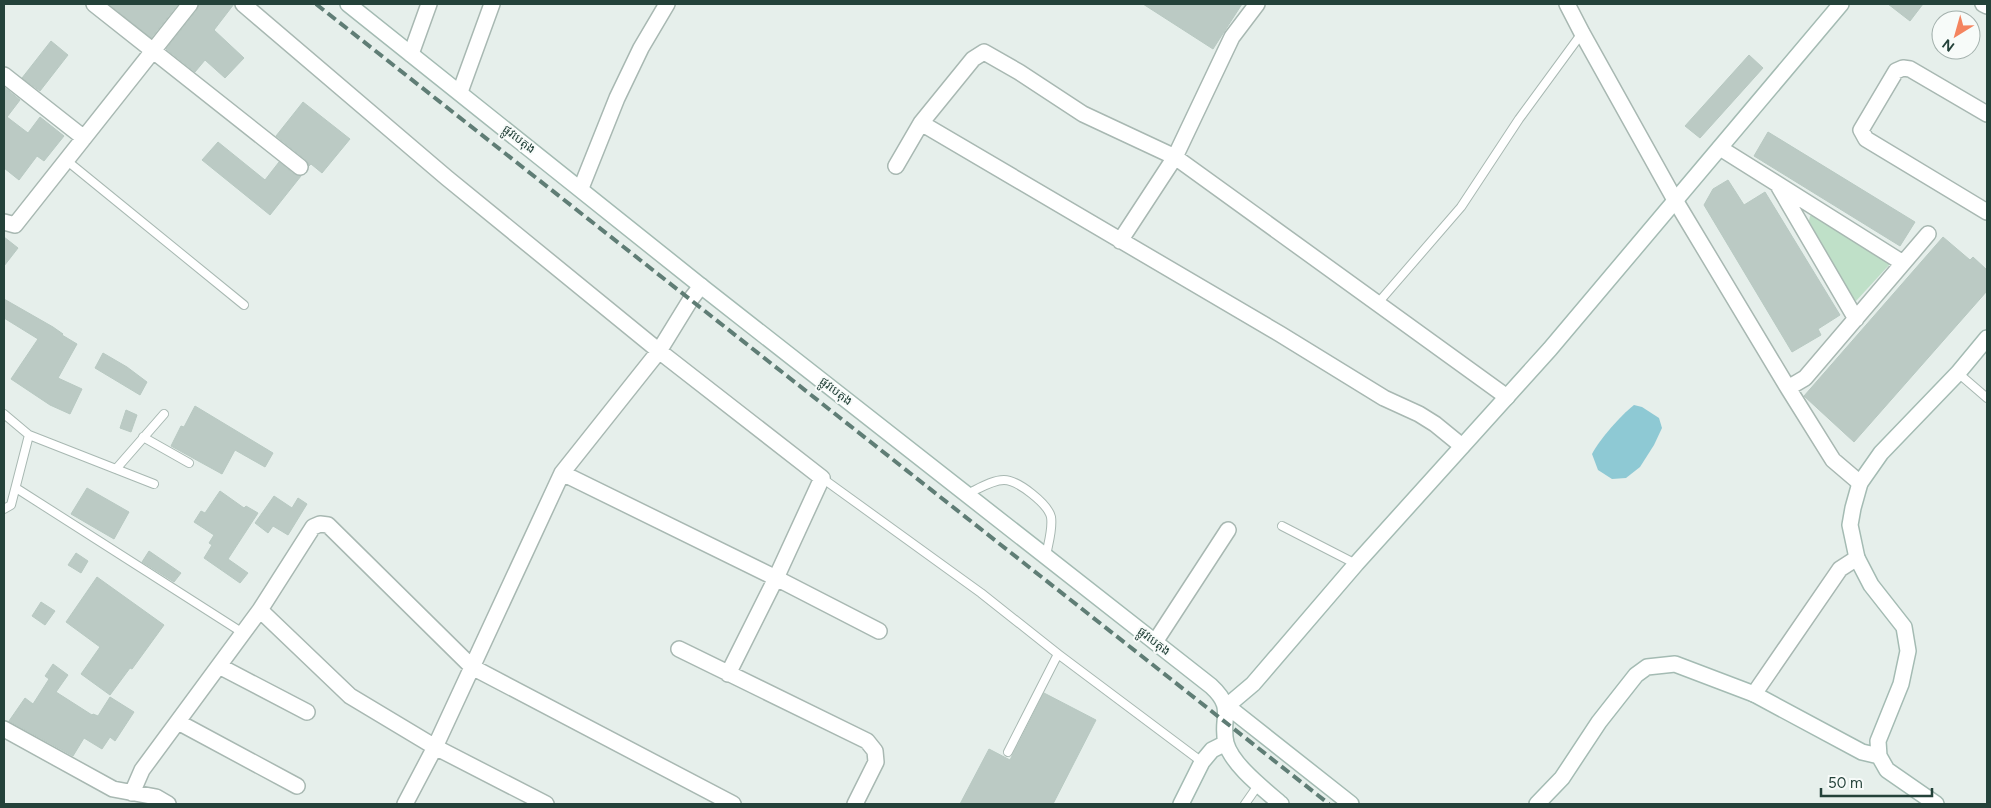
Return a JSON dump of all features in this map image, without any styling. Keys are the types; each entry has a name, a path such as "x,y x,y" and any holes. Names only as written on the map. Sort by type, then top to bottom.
{"street":[{"path":"94,4 300,167"},
{"path":"4,222 15,225 190,4"},
{"path":"243,4 447,178 659,351 822,478 776,578 728,674"},
{"name":"ផ្លូវបេតុង","path":"349,4 701,286 1211,686 1221,695 1227,706 1351,804"},
{"path":"411,54 429,4"},
{"path":"460,92 492,4"},
{"path":"580,188 617,98 641,48 666,4"},
{"path":"1120,242 1175,156 1232,37 1257,4"},
{"path":"1567,4 1675,200 1788,388 1833,460 1860,483"},
{"path":"1281,804 1238,764 1230,753 1226,743 1227,706 1253,684 1356,564 1550,349 1841,4"},
{"path":"1983,4 1987,6"},
{"path":"896,166 921,124 974,60 984,52 1019,72 1083,114 1175,156 1507,397"},
{"path":"1987,114 1910,69 1903,68 1896,71 1861,130 1866,139 1987,212"},
{"path":"4,75 84,138"},
{"path":"921,124 1280,334 1384,398 1419,414 1435,424 1462,446"},
{"path":"1720,148 1903,263"},
{"path":"1776,183 1856,319"},
{"path":"1788,388 1805,378 1928,234"},
{"path":"406,804 435,747 562,473 659,351 701,286"},
{"path":"1936,804 1887,770 1879,756 1878,741 1900,684 1908,651 1904,627 1871,585 1857,558 1850,525 1860,483 1881,453 1958,373 1987,338"},
{"path":"562,473 879,631"},
{"path":"132,792 142,770 260,610 313,527 320,524 328,525 472,667 732,804"},
{"path":"1155,642 1228,530"},
{"path":"1754,694 1840,569 1857,558"},
{"path":"260,610 350,696 435,747 546,804"},
{"path":"679,649 867,741 875,751 876,762 856,804"},
{"path":"1537,804 1562,778 1599,722 1636,675 1647,667 1675,664 1754,694 1862,752 1879,756"},
{"path":"219,666 307,712"},
{"path":"178,722 297,786"},
{"path":"4,729 113,789 156,797 168,804"},
{"path":"1181,804 1202,762 1212,750 1226,743"}],"lane":[{"path":"1378,303 1461,207 1519,119 1582,33"},
{"path":"66,160 244,304"},
{"path":"1958,373 1987,398"},
{"path":"4,414 29,435 154,484"},
{"path":"116,469 164,414"},
{"path":"4,508 11,504 29,435"},
{"path":"143,437 189,463"},
{"path":"822,478 981,593 1058,654 1202,762"},
{"path":"967,494 998,480 1011,481 1021,486 1040,501 1051,516 1046,556"},
{"path":"16,488 243,633"},
{"path":"1282,526 1356,564"},
{"path":"1008,752 1058,654"},
{"path":"1245,804 1259,784"}],"green space":[{"path":"1813,214 1890,264 1856,301 1852,298 1809,221 1810,216"}],"water":[{"path":"1634,405 1642,407 1659,418 1662,428 1640,467 1626,478 1612,479 1598,470 1592,454 1611,428"}],"building":[{"path":"109,4 178,4 151,38"},
{"path":"199,4 234,4 214,30 244,58 225,78 205,60 195,72 166,49 197,10"},
{"path":"1143,4 1242,4 1213,49"},
{"path":"1888,4 1923,4 1910,21"},
{"path":"51,41 68,55 40,91 22,78"},
{"path":"1749,55 1763,68 1700,138 1685,126"},
{"path":"4,87 20,100 7,117 28,133 40,117 64,136 44,161 37,156 19,180 4,168"},
{"path":"303,102 350,139 322,173 311,164 309,166 306,160 276,136"},
{"path":"1768,132 1915,222 1900,246 1754,156"},
{"path":"218,142 265,180 279,162 294,174 301,176 270,215 202,160"},
{"path":"1728,180 1744,205 1765,192 1840,315 1818,329 1821,335 1792,352 1704,205 1713,189"},
{"path":"4,237 18,248 4,266"},
{"path":"1943,237 1970,260 1973,257 1987,270 1987,291 1854,442 1804,396"},
{"path":"4,299 53,327 77,344 58,378 82,389 70,414 50,405 11,379 38,339 4,318"},
{"path":"103,353 127,367 147,382 140,395 95,368"},
{"path":"195,406 273,453 265,467 235,450 222,474 171,446 181,426 184,427"},
{"path":"126,410 137,415 131,432 120,428"},
{"path":"87,488 129,512 114,539 71,514"},
{"path":"220,491 244,508 246,506 258,513 228,559 248,573 240,583 204,558 212,545 209,543 214,535 194,522 201,511 205,513"},
{"path":"274,496 292,508 298,498 307,504 288,535 273,526 268,533 255,523"},
{"path":"149,551 181,573 174,582 142,562"},
{"path":"76,553 88,561 81,573 68,565"},
{"path":"97,577 164,625 132,669 130,668 110,695 81,674 100,647 66,622"},
{"path":"41,602 55,611 45,625 32,616"},
{"path":"53,664 68,675 56,692 92,715 98,716 110,697 134,712 115,741 110,737 102,749 84,738 73,756 9,721 25,698 33,704 49,679 45,676"},
{"path":"1044,693 1096,720 1053,804 960,804 989,749 1010,760"}],"railway":[{"path":"316,4 1329,804"}]}
